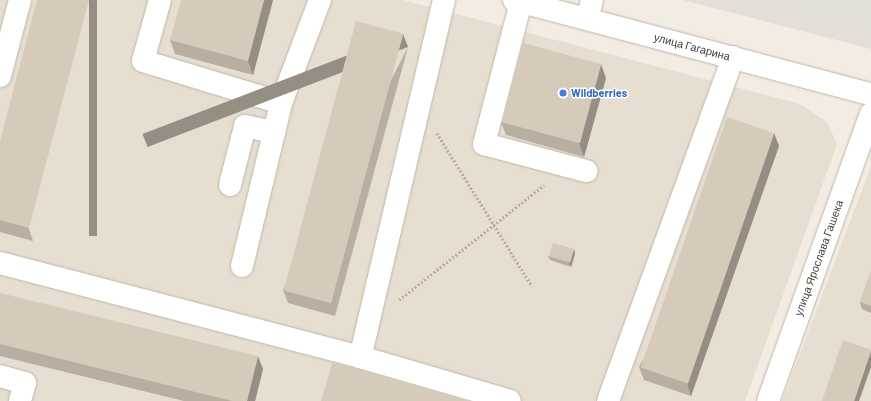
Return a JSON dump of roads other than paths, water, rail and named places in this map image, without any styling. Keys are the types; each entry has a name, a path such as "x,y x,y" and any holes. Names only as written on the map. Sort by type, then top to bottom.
{"street":[{"path":"0,76 20,0"},
{"path":"160,0 144,61 281,103"},
{"path":"242,266 281,103 320,0"},
{"path":"360,357 444,0"},
{"path":"517,1 484,144 586,171"},
{"name":"улица Гагарина","path":"517,1 589,10 733,57 871,94"},
{"path":"608,401 733,57"},
{"name":"улица Ярослава Гашека","path":"768,401 871,114"},
{"path":"230,185 245,126 274,132"},
{"path":"0,263 360,357 510,401"},
{"path":"0,376 25,383 20,401"}],"place":[{"name":"Wildberries","path":"563,93"}]}
